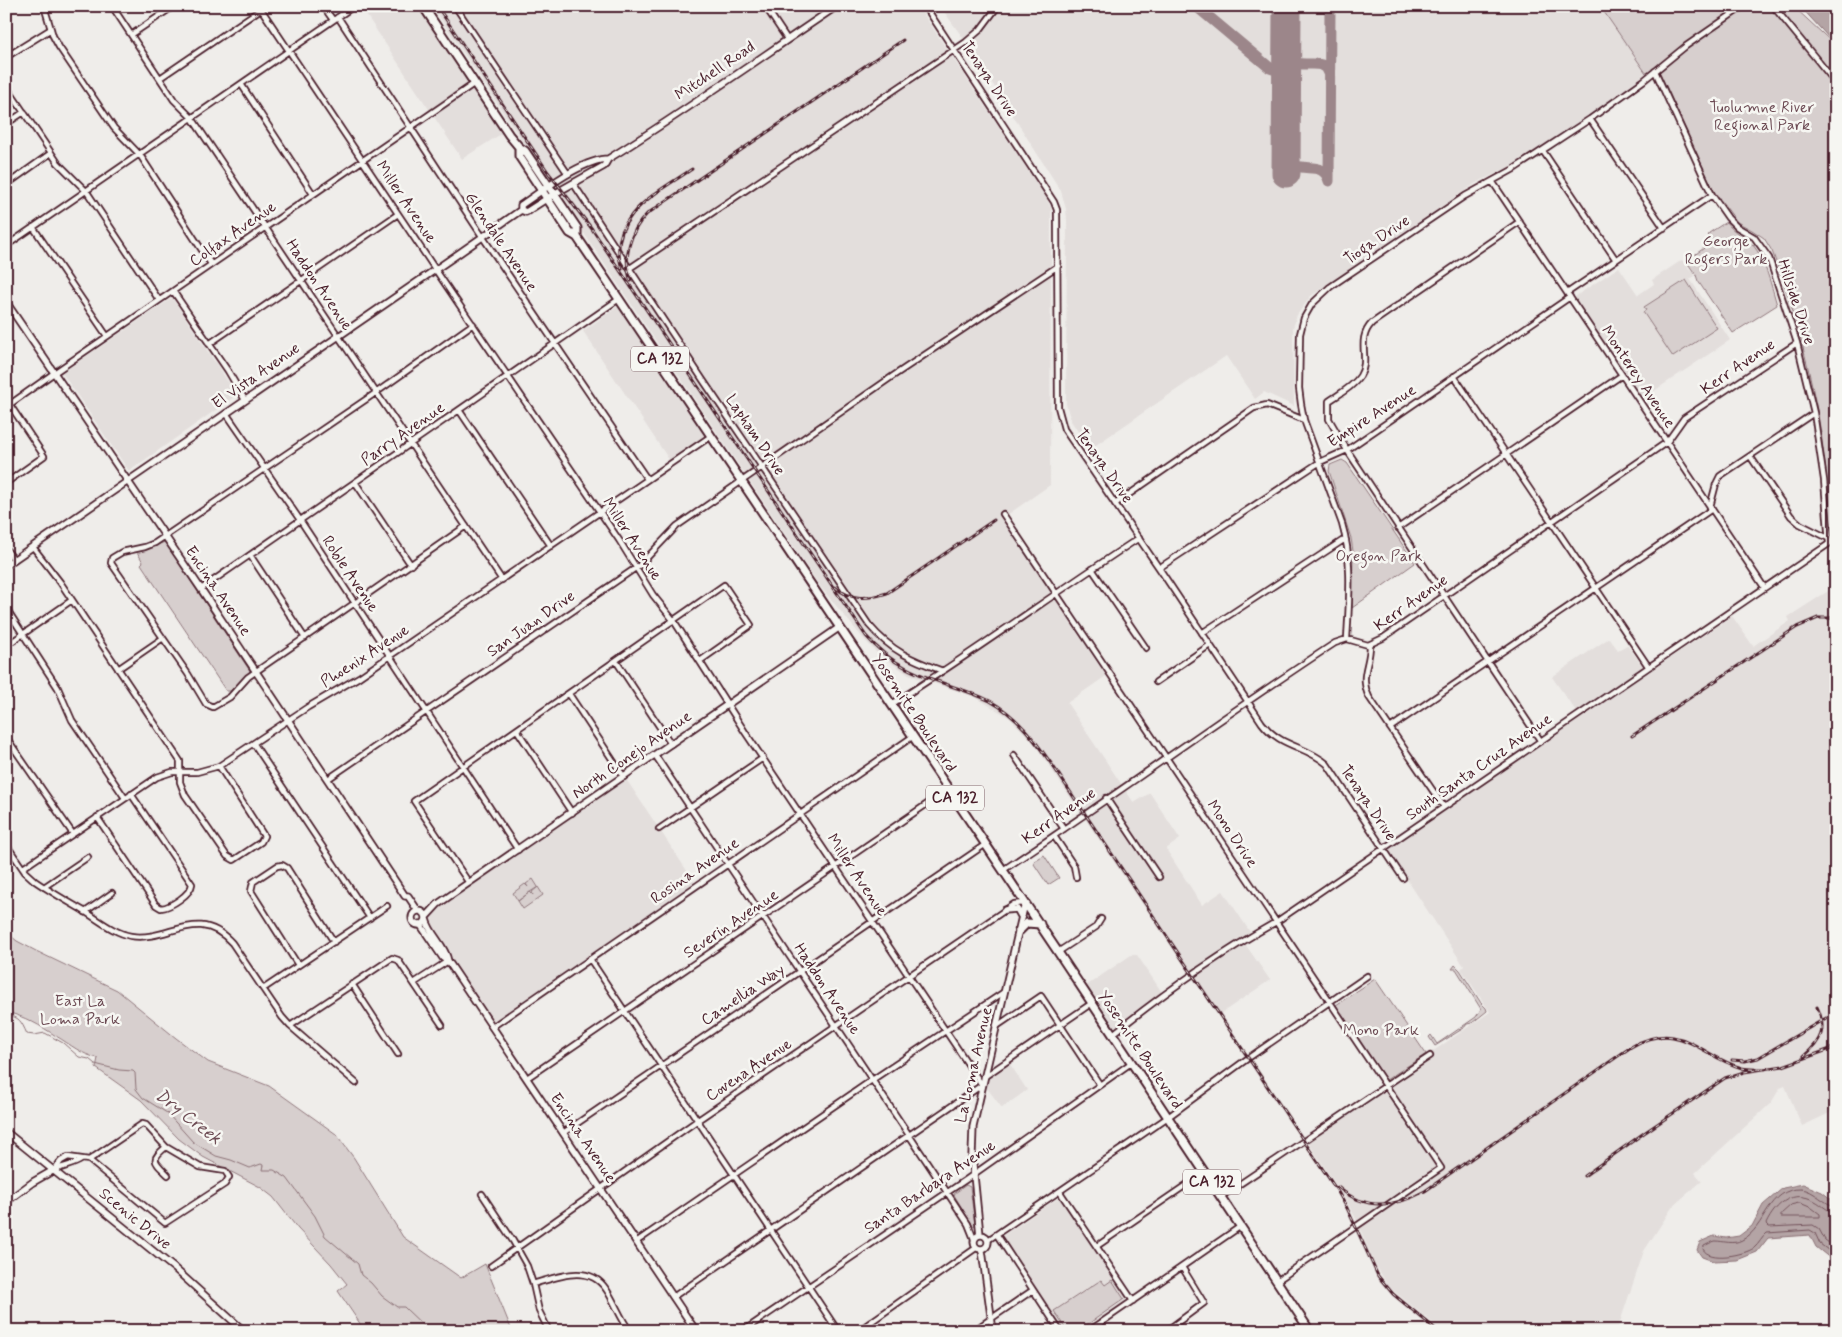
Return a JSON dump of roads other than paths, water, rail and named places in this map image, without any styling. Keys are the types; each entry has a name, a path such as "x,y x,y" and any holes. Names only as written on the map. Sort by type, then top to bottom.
{"main road":[{"name":"Yosemite Boulevard","path":"423,6 519,147 525,151 550,196 577,228 577,237 892,704 912,737 1040,924 1131,1063 1278,1280 1309,1330"},
{"path":"1019,931 1026,923 1040,924"}],"street":[{"path":"44,6 50,29 59,47 114,128 140,155 212,264"},
{"name":"Haddon Avenue","path":"112,6 174,100 192,118 502,580"},
{"path":"131,35 174,6"},
{"path":"323,6 333,20"},
{"path":"6,246 87,192 354,6"},
{"path":"455,6 568,174"},
{"path":"766,6 787,39"},
{"name":"Mitchell Road","path":"545,188 568,174 600,159 608,158 658,128 837,6"},
{"name":"Tenaya Drive","path":"925,6 1051,195 1057,210 1059,414 1068,437 1139,538 1262,723 1273,736 1287,744 1311,753 1327,764 1402,878"},
{"path":"630,268 954,50 980,30 998,6"},
{"name":"Tioga Drive","path":"1347,639 1348,588 1346,540 1304,420 1299,388 1300,338 1304,318 1312,304 1326,290 1465,196 1543,151 1590,119 1686,46 1744,6"},
{"path":"1773,6 1836,83"},
{"path":"160,78 260,7"},
{"name":"Miller Avenue","path":"260,7 600,512 653,595 674,620 762,758 982,1085"},
{"name":"Glendale Avenue","path":"338,17 409,128 647,479"},
{"path":"6,46 8,56 50,29"},
{"name":"Hillside Drive","path":"1655,71 1712,195 1728,218 1737,227 1754,237 1769,258 1797,343 1814,413 1824,480 1829,541"},
{"name":"Colfax Avenue","path":"8,406 475,83"},
{"path":"241,84 313,194"},
{"path":"6,86 58,163 87,192 159,300"},
{"path":"6,124 24,112"},
{"path":"1590,119 1664,228"},
{"path":"1543,151 1616,260"},
{"path":"6,185 51,153"},
{"name":"Mitchell Road","path":"550,196 604,166 608,158"},
{"name":"Monterey Avenue","path":"1492,181 1764,587"},
{"name":"Lapham Drive","path":"573,183 761,466 877,635 904,656 943,671"},
{"name":"El Vista Avenue","path":"6,565 521,210 521,205 545,188"},
{"name":"Empire Avenue","path":"1159,568 1320,462 1347,450 1616,260 1712,195"},
{"name":"El Vista Avenue","path":"521,210 526,212 550,196"},
{"path":"209,344 398,214"},
{"path":"1519,222 1372,323 1364,337 1365,363 1360,376 1353,384 1328,401 1329,419 1347,450 1540,740"},
{"path":"33,228 107,336"},
{"name":"San Juan Drive","path":"328,779 636,567 676,526 761,466 1058,266"},
{"path":"172,291 245,400"},
{"name":"Parry Avenue","path":"201,589 619,299"},
{"name":"Encina Avenue","path":"6,302 328,779 405,896 413,915"},
{"path":"466,526 242,682 230,697 216,707 210,707 206,704 112,565 111,560 117,554 155,543 264,470 473,324"},
{"name":"Kerr Avenue","path":"1003,870 1064,830 1106,798 1247,700 1335,643 1347,639 1363,645 1370,645 1667,442 1684,418 1797,343"},
{"path":"1398,528 1622,375"},
{"path":"1454,376 1648,666"},
{"path":"6,399 8,406 44,456 6,483"},
{"path":"1115,504 1256,407 1267,405 1304,420"},
{"path":"460,410 551,546"},
{"name":"Roble Avenue","path":"226,413 300,520 518,850"},
{"path":"1390,728 1711,508 1718,479 1724,473 1814,413"},
{"name":"Phoenix Avenue","path":"23,868 156,777 180,771 197,772 219,766 390,656 711,436"},
{"path":"1750,456 1791,516 1800,524 1829,541"},
{"path":"355,482 411,565"},
{"name":"Mono Drive","path":"1003,514 1441,1168 1278,1280"},
{"path":"892,704 1139,538"},
{"name":"South Santa Cruz Avenue","path":"1113,1034 1148,1006 1239,944 1276,922 1829,541 1836,539"},
{"path":"1202,633 1346,540"},
{"path":"33,547 72,600 180,761 180,782 185,795 227,856 232,860 261,842 264,836 219,766"},
{"path":"6,549 14,560"},
{"path":"250,555 305,638"},
{"path":"1092,568 1146,648"},
{"path":"469,883 414,801 724,585 751,625 700,661"},
{"path":"6,643 23,634 72,600"},
{"path":"6,608 58,688 72,720 125,798"},
{"name":"North Conejo Avenue","path":"420,911 438,904 518,850 840,627"},
{"path":"118,669 163,638"},
{"path":"1156,682 1210,645"},
{"path":"1370,645 1364,678 1364,684 1369,697 1444,807"},
{"path":"616,661 671,744"},
{"path":"569,694 624,777"},
{"path":"517,730 572,813"},
{"path":"6,737 73,834"},
{"name":"Rosina Avenue","path":"492,1027 912,737"},
{"path":"254,744 370,918"},
{"path":"1014,755 1064,830"},
{"name":"Haddon Avenue","path":"655,756 968,1224 974,1239"},
{"path":"659,829 762,758"},
{"name":"Severin Avenue","path":"527,1078 949,789"},
{"path":"97,817 156,905 161,908 167,907 189,892 192,884 131,794"},
{"path":"1106,798 1159,877"},
{"path":"1054,836 1074,866 1076,877"},
{"path":"6,844 8,850 29,876 44,888 117,931 131,936 146,936 190,925 203,925 217,930 232,943 290,1026 356,1083"},
{"name":"Camellia Way","path":"563,1133 986,844"},
{"path":"44,888 88,857"},
{"path":"298,965 251,890 253,882 277,866 285,866 334,942"},
{"path":"85,912 112,893"},
{"name":"Encina Avenue","path":"405,896 408,896 420,911"},
{"name":"Covena Avenue","path":"491,1266 698,1120 1015,903 1025,903"},
{"name":"La Loma Avenue","path":"980,1235 972,1133 1025,903"},
{"name":"North Conejo Avenue","path":"426,918 438,904"},
{"path":"263,989 387,906"},
{"path":"1005,910 1017,909 1022,918"},
{"path":"420,911 424,913 426,918 420,924 414,922 413,915 420,911"},
{"name":"Encina Avenue","path":"426,918 430,930 447,955 448,960 696,1331"},
{"path":"1058,952 1096,926 1101,919"},
{"name":"Encina Avenue","path":"420,924 443,958 448,960"},
{"path":"290,1026 389,959 394,958 398,960 442,1025"},
{"path":"590,959 838,1331"},
{"path":"414,983 448,960"},
{"path":"858,1331 979,1249 986,1247 988,1240 1168,1117 1246,1059 1367,976"},
{"path":"352,984 398,1054"},
{"path":"636,1242 1004,992"},
{"path":"997,1026 1041,996 1100,1085"},
{"path":"984,1077 1092,1003"},
{"path":"1222,1196 1430,1056"},
{"name":"Santa Barbara Avenue","path":"743,1331 1131,1063"},
{"path":"673,1297 982,1085"},
{"path":"6,1202 33,1182 54,1170 81,1160 89,1160 142,1124 146,1125 166,1147 200,1167 221,1169 228,1174 228,1181 165,1223 89,1160"},
{"name":"Scenic Drive","path":"6,1132 174,1268 244,1331"},
{"path":"166,1147 154,1159 156,1164 168,1175"},
{"path":"68,1157 70,1164"},
{"path":"54,1170 61,1161 68,1157 78,1157 81,1160"},
{"path":"1097,1246 1205,1172"},
{"path":"1060,1192 1133,1300"},
{"path":"482,1194 518,1248 533,1284 539,1311 549,1331"},
{"path":"1089,1331 1241,1226"},
{"path":"988,1240 980,1235 974,1239 973,1243 979,1249 993,1331"},
{"path":"997,1235 1060,1331"},
{"path":"1166,1331 1204,1303 1182,1267"},
{"path":"533,1284 569,1274 581,1274 594,1278 606,1288 630,1331"},
{"path":"973,1331 1033,1290"},
{"path":"6,1324 10,1331"}],"water":[{"path":"1800,6 1836,6 1836,44 1831,40"},
{"path":"1803,1184 1822,1192 1836,1203 1836,1263 1816,1247 1810,1235 1768,1238 1757,1252 1737,1260 1713,1261 1702,1257 1697,1250 1700,1242 1714,1236 1726,1238 1739,1236 1752,1226 1763,1205 1783,1188"}],"waterway":[{"name":"Dry Creek","path":"6,1015 20,1020 27,1034 45,1033 63,1043 79,1057 89,1059 95,1064 119,1070 133,1071 135,1073 136,1089 143,1098 167,1113 193,1142 216,1156 250,1168 261,1164 263,1165 262,1170 274,1170 287,1178 315,1216 325,1236 358,1264 361,1275 382,1296 397,1307 404,1307 429,1331"}],"railway":[{"path":"437,6 548,172 592,229 866,636 885,655 906,668 972,693 1000,707 1018,722 1034,740 1338,1192 1378,1276 1393,1294 1438,1331"},
{"path":"631,281 627,263 629,245 636,228 647,214 903,40"},
{"path":"622,269 619,251 621,235 627,221 650,197 692,169"},
{"path":"835,587 847,595 860,598 887,593 994,520"},
{"path":"1632,736 1797,627 1818,618 1836,618"},
{"path":"1804,1056 1815,1045 1821,1034 1822,1021 1817,1007"},
{"path":"1732,1060 1745,1061 1758,1058 1826,1018"},
{"path":"1338,1187 1348,1195 1359,1200 1381,1204 1403,1200 1425,1191 1631,1047 1648,1039 1663,1036 1677,1038 1742,1068 1765,1069"},
{"path":"1584,1176 1725,1078 1744,1072 1783,1066 1836,1047"}],"park label":[{"name":"Tuolumne River Regional Park","path":"1762,116"},
{"name":"George Rogers Park","path":"1726,250"},
{"name":"Oregon Park","path":"1379,556"},
{"name":"East La Loma Park","path":"80,1010"},
{"name":"Mono Park","path":"1381,1030"}]}
